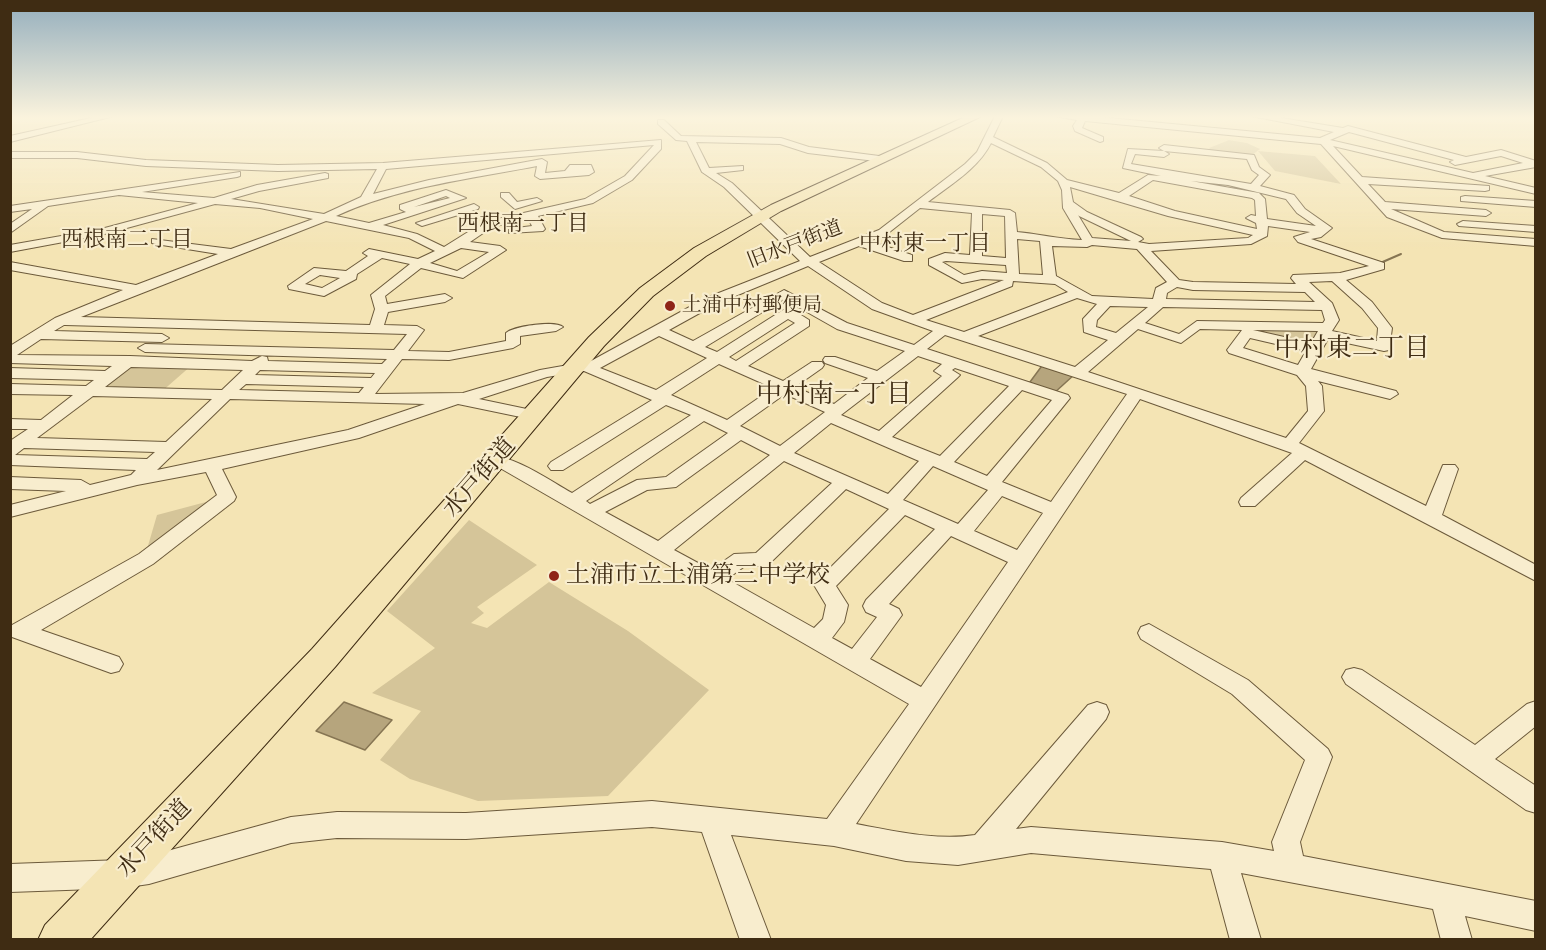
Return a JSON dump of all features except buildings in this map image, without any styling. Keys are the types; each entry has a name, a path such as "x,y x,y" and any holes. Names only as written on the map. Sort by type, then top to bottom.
{"highway":[{"name":"水戸街道","path":"60,939 378,597 494,461 579,368 607,329 661,280 714,243 761,216 881,160"}],"street":[{"path":"123,160 278,168 382,169"},
{"path":"10,249 134,225 210,201 301,179 470,160"},
{"path":"10,353 60,321 136,289 322,219 365,199 429,183 548,160"},
{"path":"505,195 515,206 548,198 595,195 624,182 646,160"},
{"path":"701,160 706,171 728,185 809,260 877,306 1297,448 1432,517 1536,574"},
{"name":"旧水戸街道","path":"457,399 606,359 656,329 711,301 883,232 921,205 974,160"},
{"path":"1034,160 1044,165 1064,182 1121,197 1172,214 1197,213"},
{"path":"1125,160 1122,165 1164,173 1196,165 1227,168 1254,188 1290,197 1301,211 1324,224 1326,228 1317,235 1300,237 1316,246 1380,266 1369,273 1336,278 1297,279 1327,306 1332,320 1328,331 1302,371"},
{"path":"1164,160 1164,173"},
{"path":"1185,160 1196,165 1227,168 1246,160"},
{"path":"1253,160 1256,168 1265,175 1254,188"},
{"path":"1339,160 1391,215 1442,235 1533,245"},
{"path":"1364,160 1416,163"},
{"path":"1404,160 1536,192"},
{"path":"1433,167 1465,160"},
{"path":"542,162 540,176 569,173"},
{"path":"1471,176 1535,164"},
{"path":"1433,167 1533,245"},
{"path":"10,209 278,168"},
{"path":"706,171 740,168"},
{"path":"365,199 382,169"},
{"path":"1348,169 1443,175"},
{"path":"1121,197 1151,177 1223,187 1255,195 1260,199 1263,234"},
{"path":"1358,180 1536,192"},
{"path":"1514,186 1536,181"},
{"path":"1064,182 1068,208 1088,241"},
{"path":"1138,185 1180,194 1217,198 1260,208"},
{"path":"123,193 260,205 322,219 394,231 413,236 443,251"},
{"path":"1369,193 1416,196"},
{"path":"376,328 382,309 378,296 418,264 459,244 488,224 589,201 595,195"},
{"path":"1162,196 1157,200 1263,234"},
{"path":"1451,198 1536,204"},
{"path":"1068,203 1097,221 1134,237 1149,248"},
{"path":"10,230 46,204"},
{"path":"921,205 1010,213 1011,274"},
{"path":"1381,205 1513,215"},
{"path":"394,231 474,207"},
{"path":"976,260 978,211"},
{"path":"368,227 416,212"},
{"path":"513,231 539,229 531,213"},
{"path":"1197,213 1198,232 1214,244"},
{"path":"1242,215 1262,221 1323,230"},
{"path":"1401,219 1536,229"},
{"path":"1176,284 1143,249 1251,241 1263,234"},
{"path":"1011,235 1045,238 1050,279"},
{"path":"10,241 48,240"},
{"path":"156,241 234,254"},
{"path":"860,242 908,258"},
{"path":"1046,242 1126,243 1149,248"},
{"path":"348,275 375,253 459,275 500,250 459,244"},
{"path":"1011,274 976,260 945,257 933,262 962,279 982,275 1011,274 1058,280 1088,299 1107,302 1327,306"},
{"path":"10,266 27,271 136,289"},
{"path":"10,278 27,271"},
{"path":"1367,305 1370,289 1369,273"},
{"path":"913,320 1011,274"},
{"path":"1136,324 1181,339 1197,325 1328,331 1384,347 1385,328 1367,305 1336,278"},
{"path":"1077,373 1158,304 1161,291 1176,284 1308,288"},
{"path":"964,337 1078,293"},
{"path":"694,347 784,294 842,326 1062,398 995,486 955,530 874,606 891,615 855,662"},
{"path":"382,309 445,298"},
{"path":"1107,302 1090,319 1089,328 1119,339"},
{"path":"556,465 662,397 716,356 788,313 804,323 738,366"},
{"path":"60,321 417,330 363,399"},
{"path":"14,446 177,324"},
{"path":"1215,326 1316,350"},
{"path":"137,480 298,327"},
{"path":"145,348 449,356 513,344 513,333 556,327"},
{"path":"656,329 785,388 880,439 1055,511"},
{"path":"660,550 879,377 943,330"},
{"path":"1246,333 1234,350 1390,394"},
{"path":"38,335 407,343"},
{"path":"10,359 387,369"},
{"path":"582,506 643,484 670,483 785,388 823,363 879,377"},
{"path":"880,439 952,375 942,371 951,363"},
{"path":"579,368 704,414 782,454 1020,560"},
{"path":"1248,502 1297,448 1316,411 1314,386 1302,371"},
{"path":"10,373 110,376"},
{"path":"241,379 375,383"},
{"path":"817,640 833,622 837,605 825,585 936,461 1019,384"},
{"path":"10,389 363,399 457,399 535,415"},
{"path":"834,833 1136,392"},
{"path":"10,511 104,487 212,466 353,434 444,406 457,399"},
{"path":"582,506 704,414"},
{"path":"10,424 45,425"},
{"path":"14,446 171,447"},
{"path":"10,460 153,465"},
{"path":"494,461 506,464 582,506 925,701"},
{"path":"111,663 20,632 146,559 227,497 212,466"},
{"path":"1432,517 1449,469"},
{"path":"712,580 741,560 760,561 844,481"},
{"path":"10,483 104,487"},
{"path":"10,504 33,504"},
{"path":"1149,633 1240,687 1319,757 1286,842 1291,869"},
{"path":"1354,677 1536,801"},
{"path":"1475,760 1536,711"},
{"path":"983,847 1097,712"},
{"path":"10,878 122,874 170,865 291,830 337,825 466,826 652,814 834,833 906,847 958,851 1031,840 1222,856 1444,896 1536,916"},
{"path":"711,819 756,939"},
{"path":"1222,856 1245,939"},
{"path":"1444,896 1457,939"}],"shaded area":[{"path":"1266,160 1319,160 1341,184 1275,171"},
{"path":"1221,326 1326,328 1314,348"},
{"path":"128,363 192,365 160,393 93,391"},
{"path":"1044,363 1075,374 1053,394 1027,386"},
{"path":"221,498 145,556 157,515"},
{"path":"469,520 537,565 477,607 484,613 471,623 487,628 549,582 628,631 709,690 608,796 478,801 410,779 380,760 421,711 372,693 435,648 387,611"},
{"path":"344,702 392,720 365,750 316,731"}],"waterway":[{"path":"1378,264 1401,254"}],"place":[{"name":"土浦中村郵便局","path":"670,306"},
{"name":"土浦市立土浦第三中学校","path":"554,576"}],"district":[{"name":"西根南一丁目","path":"523,225"},
{"name":"西根南二丁目","path":"127,241"},
{"name":"中村東一丁目","path":"925,245"},
{"name":"中村東二丁目","path":"1352,350"},
{"name":"中村南一丁目","path":"834,396"}]}
